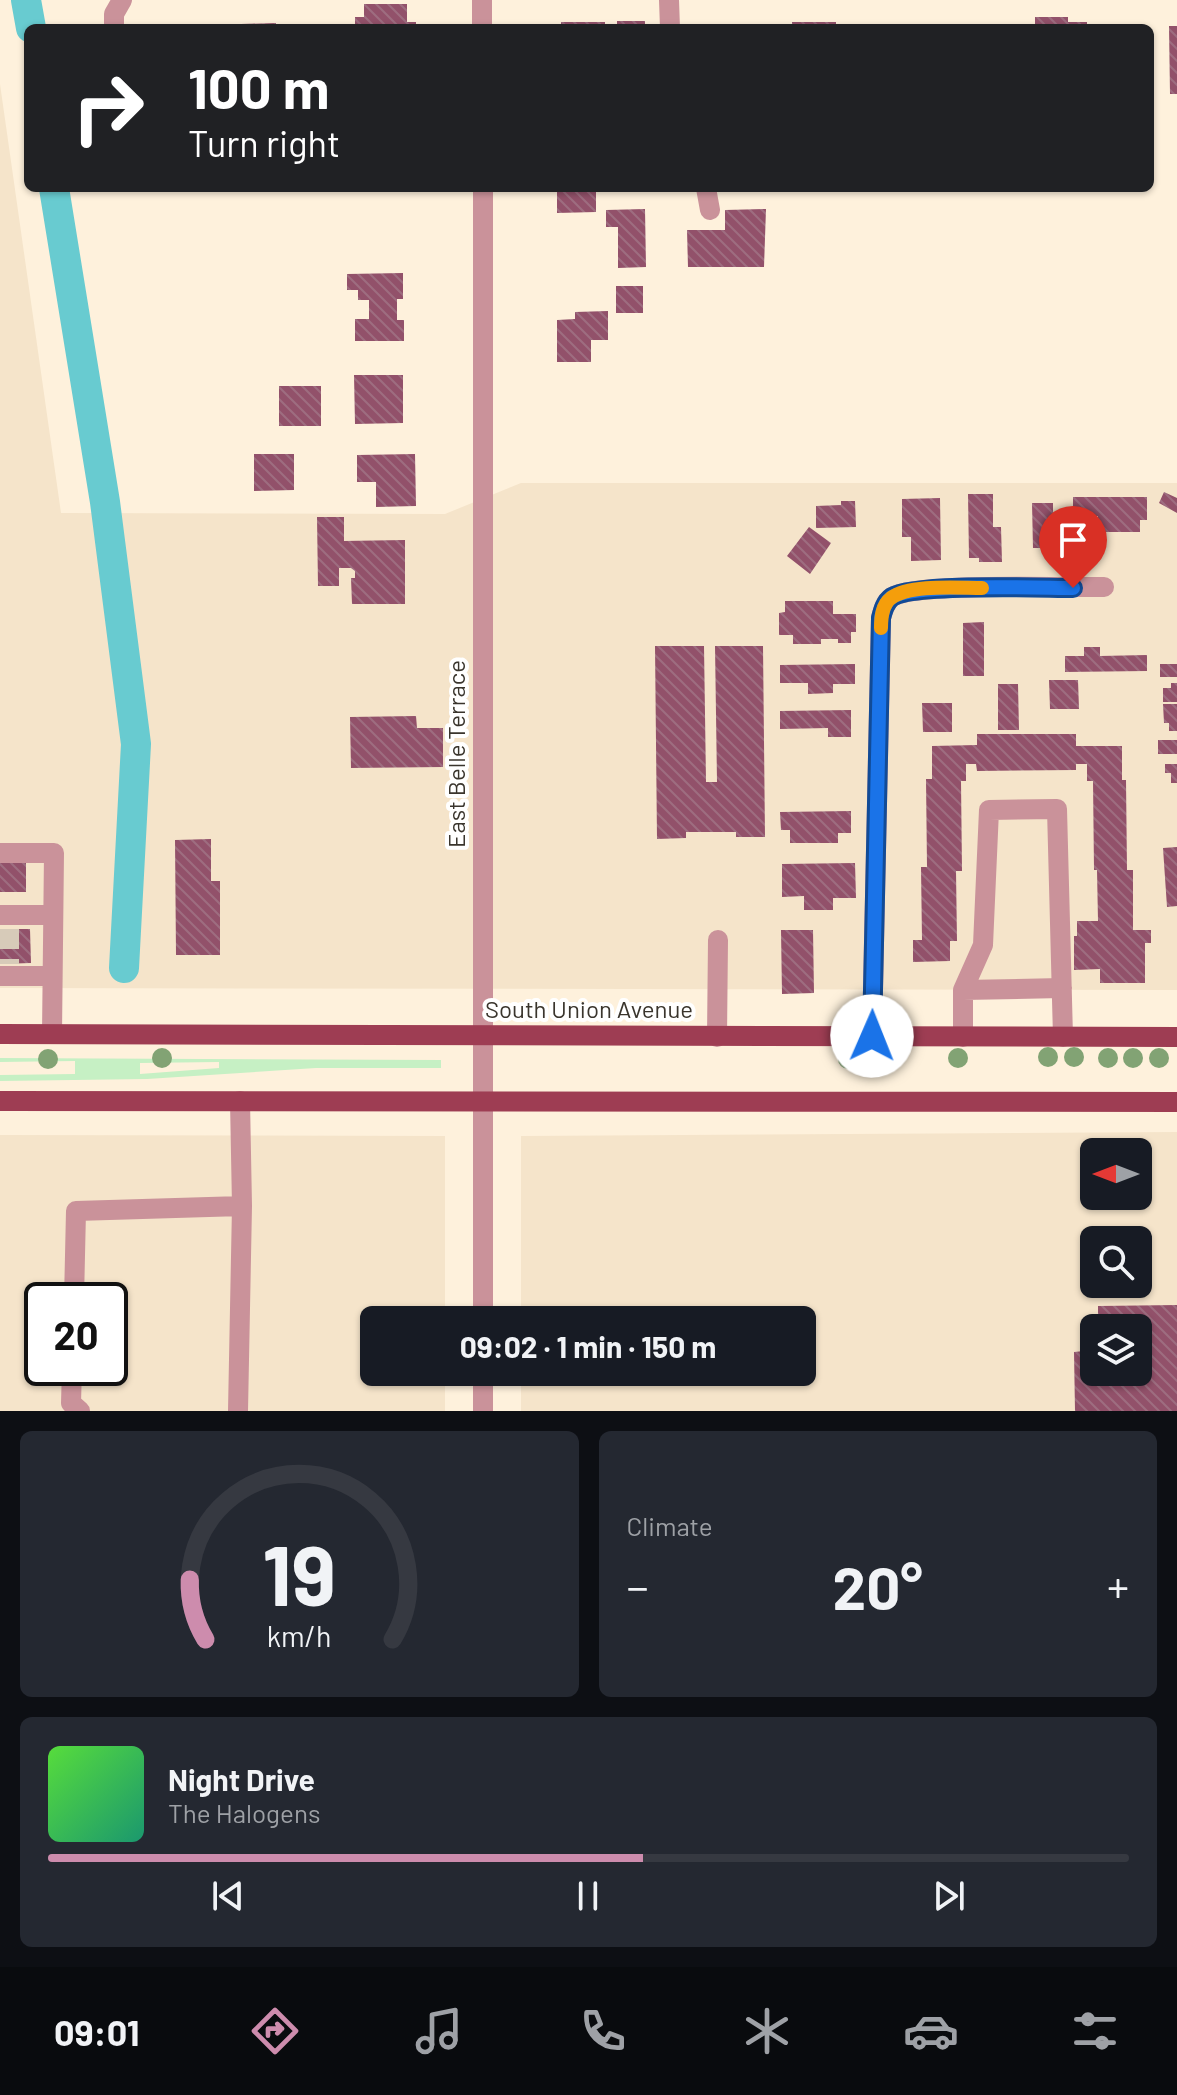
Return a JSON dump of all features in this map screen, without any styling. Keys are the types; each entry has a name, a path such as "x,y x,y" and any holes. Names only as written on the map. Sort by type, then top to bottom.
{"main road":[{"name":"South Union Avenue","path":"0,1034 1177,1037"},
{"path":"0,1101 1177,1102"}],"street":[{"path":"114,24 114,14 122,0"},
{"path":"482,0 482,24"},
{"path":"669,0 670,24"},
{"name":"East Belle Terrace","path":"483,192 483,1306"},
{"path":"707,192 710,210"},
{"path":"872,1036 881,618 885,605 892,597 922,589 1104,587"},
{"path":"963,1037 963,990 983,945 989,810 1057,809 1063,1037"},
{"path":"0,853 54,853 52,1034"},
{"path":"6,920 53,915"},
{"path":"717,1037 718,940"},
{"path":"6,972 52,976"},
{"path":"963,990 1062,988"},
{"path":"238,1411 242,1206 240,1101"},
{"path":"74,1282 76,1211 242,1206"},
{"path":"71,1386 71,1403 80,1411"},
{"path":"483,1386 483,1411"}],"shaded area":[{"path":"0,84 61,513 445,514 521,483 1177,483 1177,990 0,988"},
{"path":"1177,1132 1177,1411 521,1411 521,1386 816,1386 816,1306 521,1306 521,1136"},
{"path":"0,1135 445,1136 445,1306 360,1306 360,1386 445,1386 445,1411 0,1411"}],"green space":[{"path":"0,1058 441,1060 441,1068 316,1068 147,1079 0,1081 0,1075 75,1074 75,1061 0,1062","holes":["219,1062 219,1068 140,1074 140,1063"]}],"building":[{"path":"364,4 407,4 407,22 416,24 355,24 355,17 364,17"},
{"path":"1035,17 1068,17 1068,22 1087,22 1087,24 1035,24"},
{"path":"617,21 645,21 645,24 617,24"},
{"path":"561,22 605,22 605,24"},
{"path":"792,22 836,22 836,24"},
{"path":"1169,26 1177,26 1177,94 1170,94"},
{"path":"557,192 596,192 596,212 557,213"},
{"path":"645,209 646,267 618,268 618,227 606,227 606,210"},
{"path":"766,209 764,267 688,267 687,230 725,230 725,210"},
{"path":"403,273 403,299 397,299 397,320 404,320 404,341 355,341 355,319 369,319 369,300 358,300 358,290 347,290 347,274"},
{"path":"616,286 643,286 643,313 616,313"},
{"path":"608,311 608,340 591,340 591,362 557,362 557,320 575,319 575,312"},
{"path":"354,375 403,375 403,423 355,424"},
{"path":"279,386 321,386 321,426 279,426"},
{"path":"254,454 294,454 294,490 254,491"},
{"path":"415,454 416,506 376,507 376,482 357,482 357,455"},
{"path":"1164,492 1177,498 1177,513 1159,503"},
{"path":"968,494 993,494 993,527 1001,527 1002,562 979,562 979,558 969,558"},
{"path":"1073,497 1147,497 1147,520 1140,520 1140,532 1098,532 1098,516 1073,516"},
{"path":"940,498 941,560 911,561 911,537 902,537 902,499"},
{"path":"841,501 855,501 856,527 816,528 816,506 841,505"},
{"path":"1032,503 1053,503 1053,524 1066,524 1066,536 1054,536 1054,548 1033,548"},
{"path":"317,517 344,517 344,541 405,540 405,604 352,604 351,578 355,578 355,571 351,568 339,568 339,586 318,586"},
{"path":"809,527 831,543 810,574 787,556"},
{"path":"785,601 833,601 833,614 856,614 856,632 851,632 851,643 821,639 821,644 793,644 793,635 779,635 779,613 785,612"},
{"path":"984,622 984,676 963,676 963,623"},
{"path":"655,646 704,646 706,782 717,782 715,646 763,646 765,837 736,837 736,832 686,832 686,838 657,839"},
{"path":"1084,647 1100,647 1100,656 1147,655 1147,671 1065,672 1065,656 1084,656"},
{"path":"855,664 855,684 833,684 833,693 808,694 808,683 780,683 780,665"},
{"path":"1160,664 1177,664 1177,677 1160,677"},
{"path":"1049,680 1078,680 1079,709 1050,709"},
{"path":"1171,683 1177,683 1177,702 1163,702 1163,688 1171,688"},
{"path":"998,684 1018,684 1019,730 998,730"},
{"path":"922,703 952,703 952,732 923,732"},
{"path":"1163,704 1177,704 1177,731 1169,731 1169,723 1164,723"},
{"path":"851,710 851,737 828,737 828,728 780,729 780,711"},
{"path":"416,716 417,728 443,728 443,767 351,768 350,717"},
{"path":"977,734 1076,734 1076,746 1122,746 1122,780 1126,780 1127,870 1133,870 1133,930 1151,930 1151,943 1145,943 1145,983 1100,983 1100,969 1074,970 1077,921 1098,921 1093,781 1087,781 1087,764 1076,764 1076,770 977,771 976,764 966,764 966,781 961,781 962,871 956,871 957,941 950,941 950,961 913,962 913,940 922,940 921,867 927,867 926,779 932,779 932,746 977,745"},
{"path":"1158,740 1177,740 1177,754 1158,754"},
{"path":"1165,764 1177,764 1177,783 1171,783 1171,773 1165,773"},
{"path":"851,811 851,833 838,833 838,843 790,843 790,830 781,830 780,812"},
{"path":"211,839 211,881 220,881 220,955 176,955 175,840"},
{"path":"1177,847 1177,906 1167,907 1163,848"},
{"path":"0,858 26,858 26,892 0,892"},
{"path":"855,863 856,898 833,898 833,910 804,910 804,896 782,897 782,864"},
{"path":"0,929 30,929 31,963 0,964"},
{"path":"781,930 813,930 814,993 782,994"},
{"path":"1177,1305 1177,1411 1075,1411 1074,1352 1080,1351 1080,1386 1152,1386 1152,1314 1098,1314 1098,1306"}],"waterway":[{"path":"26,0 30,24"},
{"path":"55,192 105,502 136,744 124,968"}],"tunnel":[{"path":"9,929 9,964"}],"slow traffic":[{"path":"881,628 885,605 892,597 922,589 982,588"}],"route":[{"path":"872,1036 881,618 885,605 892,597 922,589 1073,588"}]}
